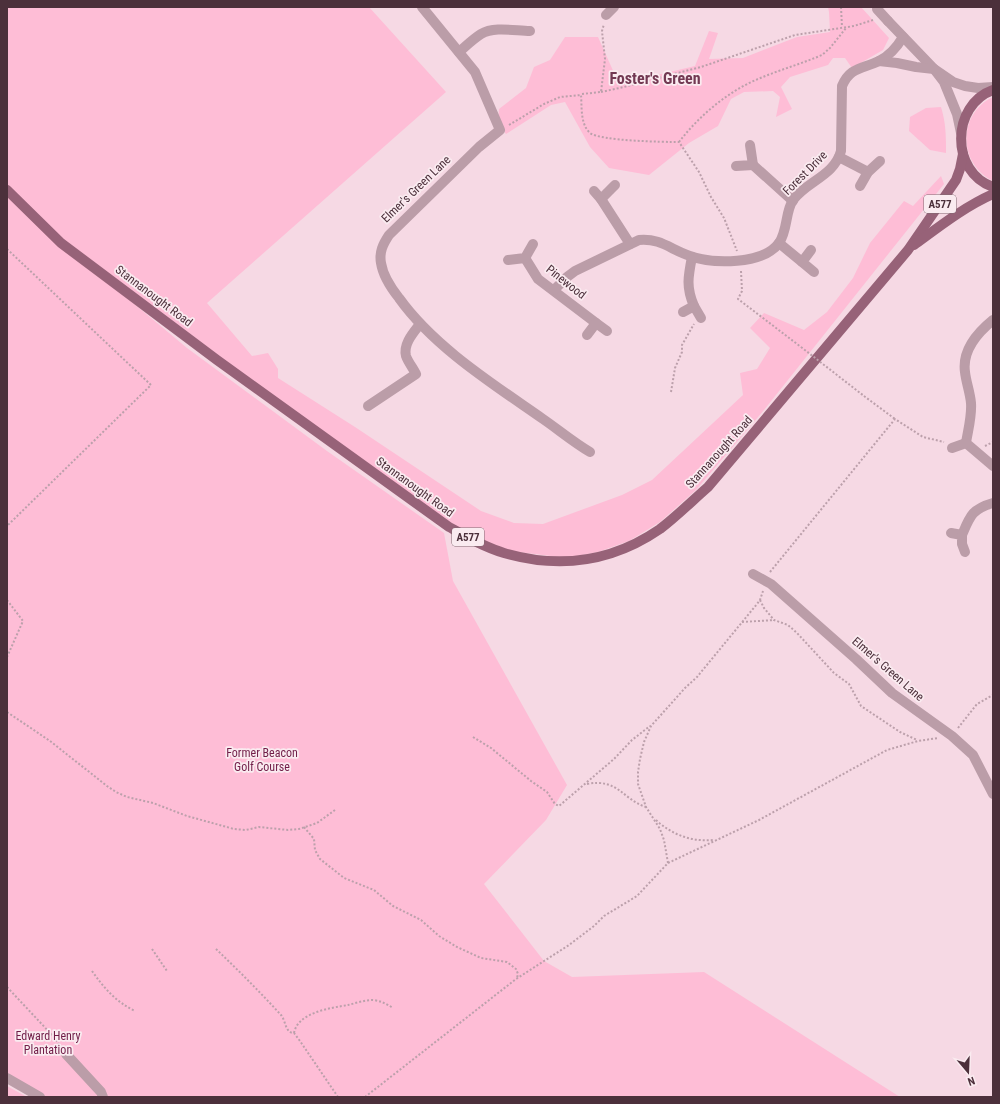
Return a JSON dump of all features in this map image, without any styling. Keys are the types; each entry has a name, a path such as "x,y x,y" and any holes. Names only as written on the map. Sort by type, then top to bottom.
{"main road":[{"name":"A577","path":"993,89 976,102 965,116 961,133 963,154 969,167 978,178 993,187"},
{"name":"Stannanought Road","path":"7,190 61,243 217,360 449,527 478,543 503,553 532,560 559,562 584,560 610,554 633,544 659,529 682,511 708,487 908,250 956,180 963,154"},
{"name":"Stannanought Road","path":"908,250 963,209 993,194"}],"street":[{"path":"422,7 475,72 500,130 498,132"},
{"path":"606,15 618,7"},
{"path":"876,8 944,82 957,114 961,133"},
{"path":"459,52 481,34 487,32 503,30 530,31"},
{"name":"Forest Drive","path":"779,243 784,232 793,201 805,188 832,168 839,157 841,151 842,86 845,78 853,71 879,61 891,53 903,37"},
{"name":"Forest Drive","path":"879,61 934,70"},
{"path":"934,70 953,82 965,86 993,89"},
{"name":"Elmer's Green Lane","path":"498,132 478,147 389,235 382,247 381,264 390,286 405,307 443,346 513,399 590,452"},
{"path":"750,145 753,165 793,201"},
{"path":"839,157 868,172"},
{"path":"860,186 868,172 880,161"},
{"path":"736,166 753,165"},
{"path":"601,199 616,185"},
{"path":"594,191 601,199 630,244"},
{"path":"554,290 575,271 630,244 644,240 657,241 692,257 720,260 740,260 759,257 770,251 779,243 814,272"},
{"path":"508,260 525,258 533,244"},
{"path":"802,262 811,250"},
{"path":"692,257 688,287 694,306 700,318"},
{"name":"Pinewood","path":"525,258 538,279 607,331"},
{"path":"683,312 694,306"},
{"path":"966,443 972,409 965,373 966,355 977,336 993,320"},
{"path":"587,335 596,322"},
{"path":"368,406 416,374 406,356 406,346 409,338 420,324"},
{"path":"952,448 966,443"},
{"path":"966,443 993,466"},
{"path":"965,552 962,544 962,535 973,513 982,506 993,503"},
{"path":"951,533 962,535"},
{"name":"Elmer's Green Lane","path":"753,574 771,584 892,693 952,736 973,755 993,794"},
{"path":"66,1054 101,1092 103,1097"},
{"path":"7,1078 40,1097"}],"path":[{"path":"841,7 842,27"},
{"path":"601,92 605,59 602,32 606,15"},
{"path":"498,132 544,104 560,97 601,92 624,87 701,67 795,35 847,27 873,20"},
{"path":"679,142 689,129 718,103 736,90 758,79 822,55 830,48 847,27"},
{"path":"581,94 583,119 591,133 626,140 679,142"},
{"path":"679,142 699,172 711,197 724,218 740,260 742,291 738,299 895,419 923,437 946,443 952,448"},
{"path":"7,249 151,385 7,526"},
{"path":"671,392 675,368 682,352 682,346 696,322 700,318"},
{"path":"473,736 491,748 530,781 547,792 555,804 559,806 614,759 632,740 651,726 685,688 697,677 760,600 764,580 895,419"},
{"path":"7,600 23,622 7,657"},
{"path":"760,600 764,608 774,620"},
{"path":"742,622 774,620 788,625 809,644 834,673 849,684 859,703 866,710 876,715 900,732 918,741"},
{"path":"365,1097 516,979 569,945 594,926 604,916 637,896 668,863 759,820 887,750 918,741 952,736 977,704 993,695"},
{"path":"7,712 50,741 107,786 121,795 153,803 187,816 234,829 265,828 288,830 304,828 317,823 335,810"},
{"path":"651,726 644,742 638,772 638,784 646,807 660,829 664,840 668,863"},
{"path":"585,784 600,783 616,787 637,804 646,807"},
{"path":"654,819 669,831 687,838 698,840 717,840"},
{"path":"304,828 314,839 315,850 320,859 344,878 374,890 393,906 421,920 439,936 457,947 481,958 510,963 514,966 517,972 516,979"},
{"path":"152,949 158,960 167,971"},
{"path":"216,949 282,1017 286,1024 286,1028 289,1032 294,1033 338,1097"},
{"path":"92,971 112,996 119,1002 135,1011"},
{"path":"7,987 52,1034 66,1054"},
{"path":"294,1033 302,1020 313,1013 326,1009 374,1000 385,1003 393,1008"}],"green space":[{"name":"Former Beacon Golf Course","path":"7,7 369,7 446,92 207,303 252,356 268,353 278,369 278,378 355,427 481,511 514,523 543,524 622,495 652,480 743,395 740,373 757,369 770,348 750,328 764,313 804,330 827,312 853,278 870,243 904,201 913,206 941,176 944,184 764,410 696,490 660,522 629,541 598,552 567,558 502,550 443,520 65,246 187,348 327,451 444,533 453,581 567,785 546,820 484,884 544,961 572,977 704,972 900,1097 36,1097 7,1079"},
{"path":"828,7 861,7 889,38 883,50 852,68 845,58 833,58 828,65 790,77 781,87 792,109 776,117 780,97 773,91 744,92 731,99 718,126 689,143 649,175 609,168 590,147 565,102 551,105 506,134 498,122 499,109 526,88 534,67 550,60 565,37 598,37 619,84 695,66 709,31 718,33 709,59 743,58 797,37 830,32"},
{"path":"993,97 993,181 981,173 973,163 968,151 966,139 968,127 973,115 981,105"},
{"path":"941,107 945,124 946,153 930,150 909,131 910,117 926,108"},
{"path":"7,1086 27,1097 7,1097"}],"district":[{"name":"Foster's Green","path":"655,78"}],"park label":[{"name":"Edward Henry Plantation","path":"48,1043"}]}
